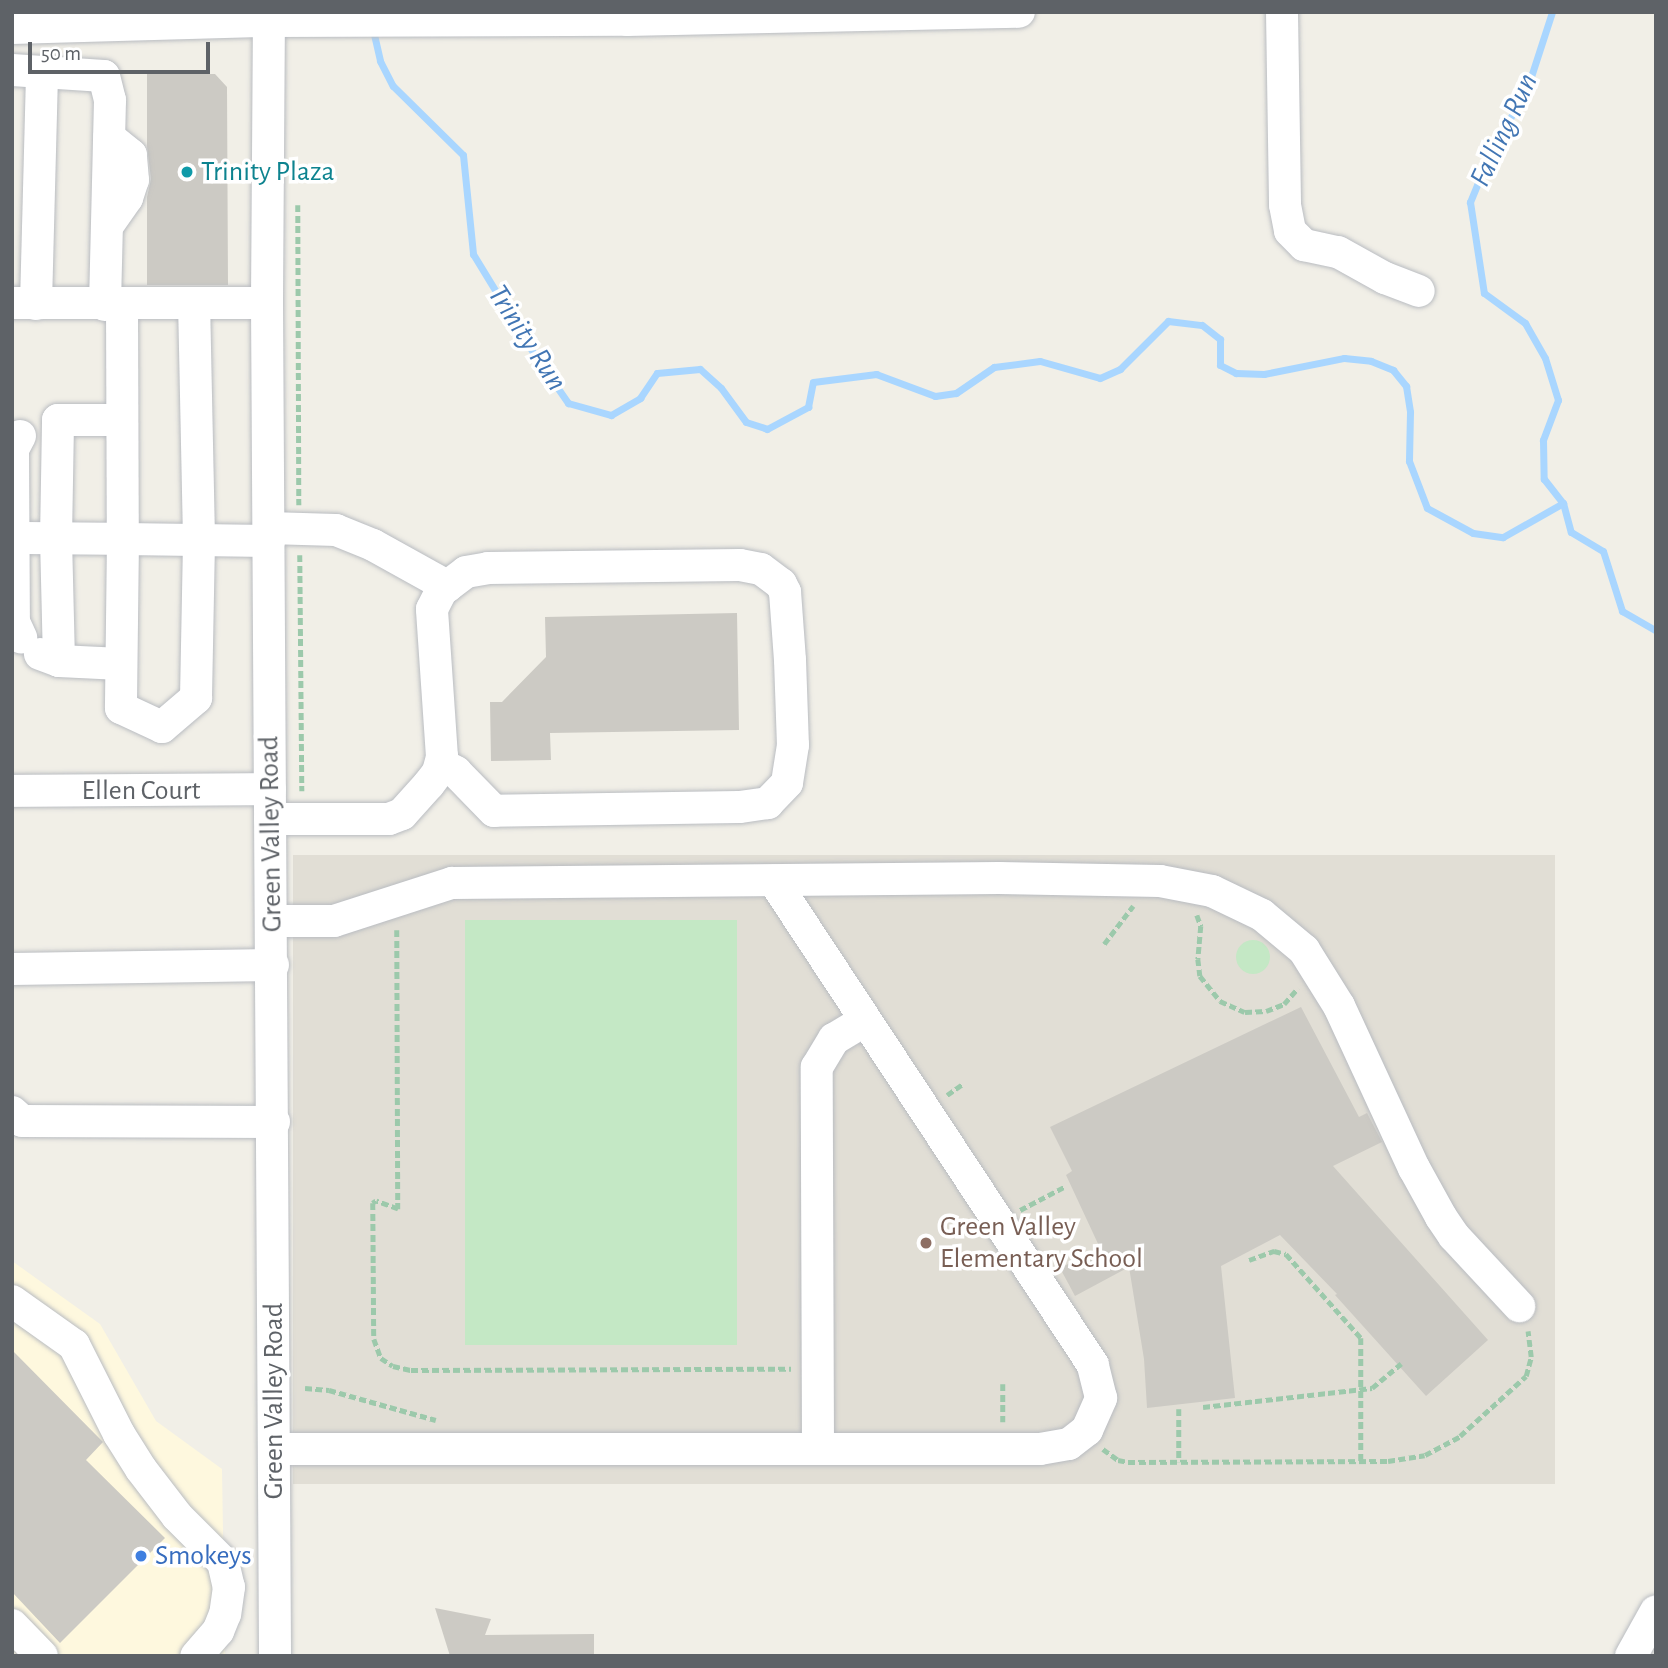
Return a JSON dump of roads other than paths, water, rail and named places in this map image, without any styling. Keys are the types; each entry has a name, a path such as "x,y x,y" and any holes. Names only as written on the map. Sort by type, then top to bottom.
{"street":[{"path":"12,28 269,17 308,21 627,20 1019,12"},
{"path":"1282,12 1285,205 1290,232 1304,245 1338,252 1385,278 1419,291"},
{"name":"Green Valley Road","path":"269,17 267,303 279,532 270,804 274,1122 275,1656"},
{"path":"194,303 199,539 196,698 162,727 121,708 121,420 114,304 107,227 110,100 104,76 27,71 24,304 114,304 194,303 267,303"},
{"path":"121,420 37,427 13,449 14,622 38,650 121,664"},
{"path":"37,427 56,538 38,650"},
{"path":"14,538 199,539 336,530 447,586"},
{"path":"740,565 761,569 776,579 785,592 793,745 790,772 783,790 768,803 739,807 494,811 456,772 441,764 431,619 436,599 447,586 466,572 488,568 740,565"},
{"name":"Ellen Court","path":"12,791 270,804 302,821 389,819 411,806 438,772 441,764"},
{"path":"272,921 334,920 357,916 414,892 452,883 999,878 1160,881 1212,891 1262,915 1304,950 1339,1006 1414,1168 1447,1227 1520,1314"},
{"path":"275,1449 818,1448 999,1430 1050,1448 1076,1441 1096,1416 1101,1398 1099,1378 1093,1365 774,881"},
{"path":"12,969 273,965"},
{"path":"818,1448 817,1067 834,1039 864,1020"},
{"path":"12,1112 22,1121 274,1122"},
{"path":"12,1301 74,1345 119,1434 141,1469 177,1516 223,1562 229,1587 225,1614 218,1631 196,1656"},
{"path":"1631,1656 1656,1611"},
{"path":"12,1625 42,1656"}],"waterway":[{"name":"Falling Run","path":"1552,12 1526,92 1493,146 1470,202 1484,293 1525,323 1545,358 1558,400 1543,440 1544,479 1563,503 1571,532 1603,551 1622,611 1656,631"},
{"name":"Trinity Run","path":"373,30 380,61 393,86 463,155 473,254 534,354 568,403 611,415 640,398 657,373 700,369 721,388 746,422 767,429 808,407 813,382 876,374 935,396 956,393 994,367 1040,361 1100,378 1120,369 1168,321 1202,325 1220,339 1220,365 1236,373 1264,374 1344,358 1371,361 1393,370 1406,386 1410,412 1409,461 1427,508 1473,533 1503,537 1563,503"}],"place":[{"name":"Trinity Plaza","path":"187,172"},
{"name":"Green Valley Elementary School","path":"926,1243"},
{"name":"Smokeys","path":"141,1556"}]}
